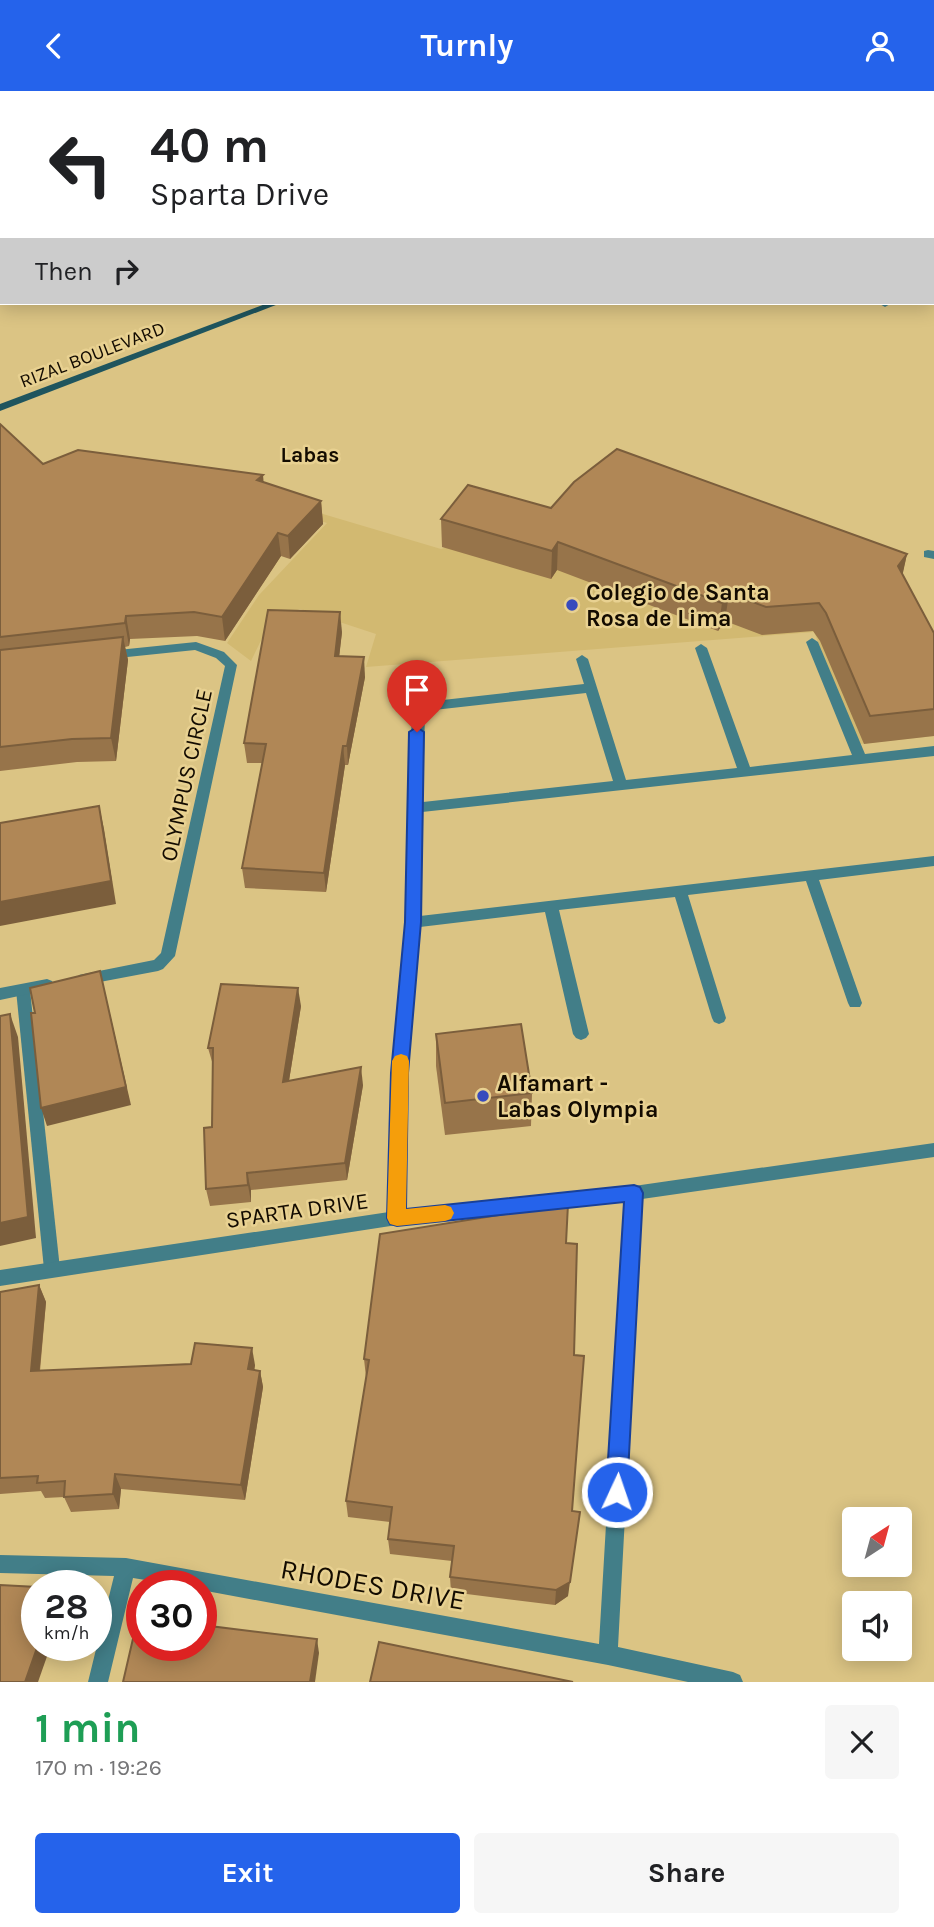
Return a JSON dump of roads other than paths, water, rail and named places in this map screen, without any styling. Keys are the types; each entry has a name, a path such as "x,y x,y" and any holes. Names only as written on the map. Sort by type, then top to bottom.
{"main road":[{"name":"RIZAL BOULEVARD","path":"0,408 271,305"}],"street":[{"path":"811,642 860,758"},
{"name":"OLYMPUS CIRCLE","path":"0,994 158,965 168,956 231,665 220,655 196,646 92,657"},
{"path":"701,648 745,772"},
{"path":"582,659 621,786"},
{"path":"397,1218 400,1073 413,922 419,683"},
{"path":"418,707 590,688"},
{"path":"414,808 934,751"},
{"path":"413,922 934,861"},
{"path":"811,877 855,1003"},
{"path":"680,891 719,1019"},
{"path":"551,907 581,1034"},
{"path":"23,990 52,1269"},
{"name":"SPARTA DRIVE","path":"0,1278 397,1218 634,1193 934,1150"},
{"path":"607,1655 634,1193"},
{"name":"RHODES DRIVE","path":"0,1564 127,1567 607,1655 733,1682"},
{"path":"98,1682 127,1567"}],"place":[{"name":"Colegio de Santa Rosa de Lima","path":"572,605"},
{"name":"Alfamart - Labas Olympia","path":"483,1096"}],"district":[{"name":"Labas","path":"310,455"}]}
